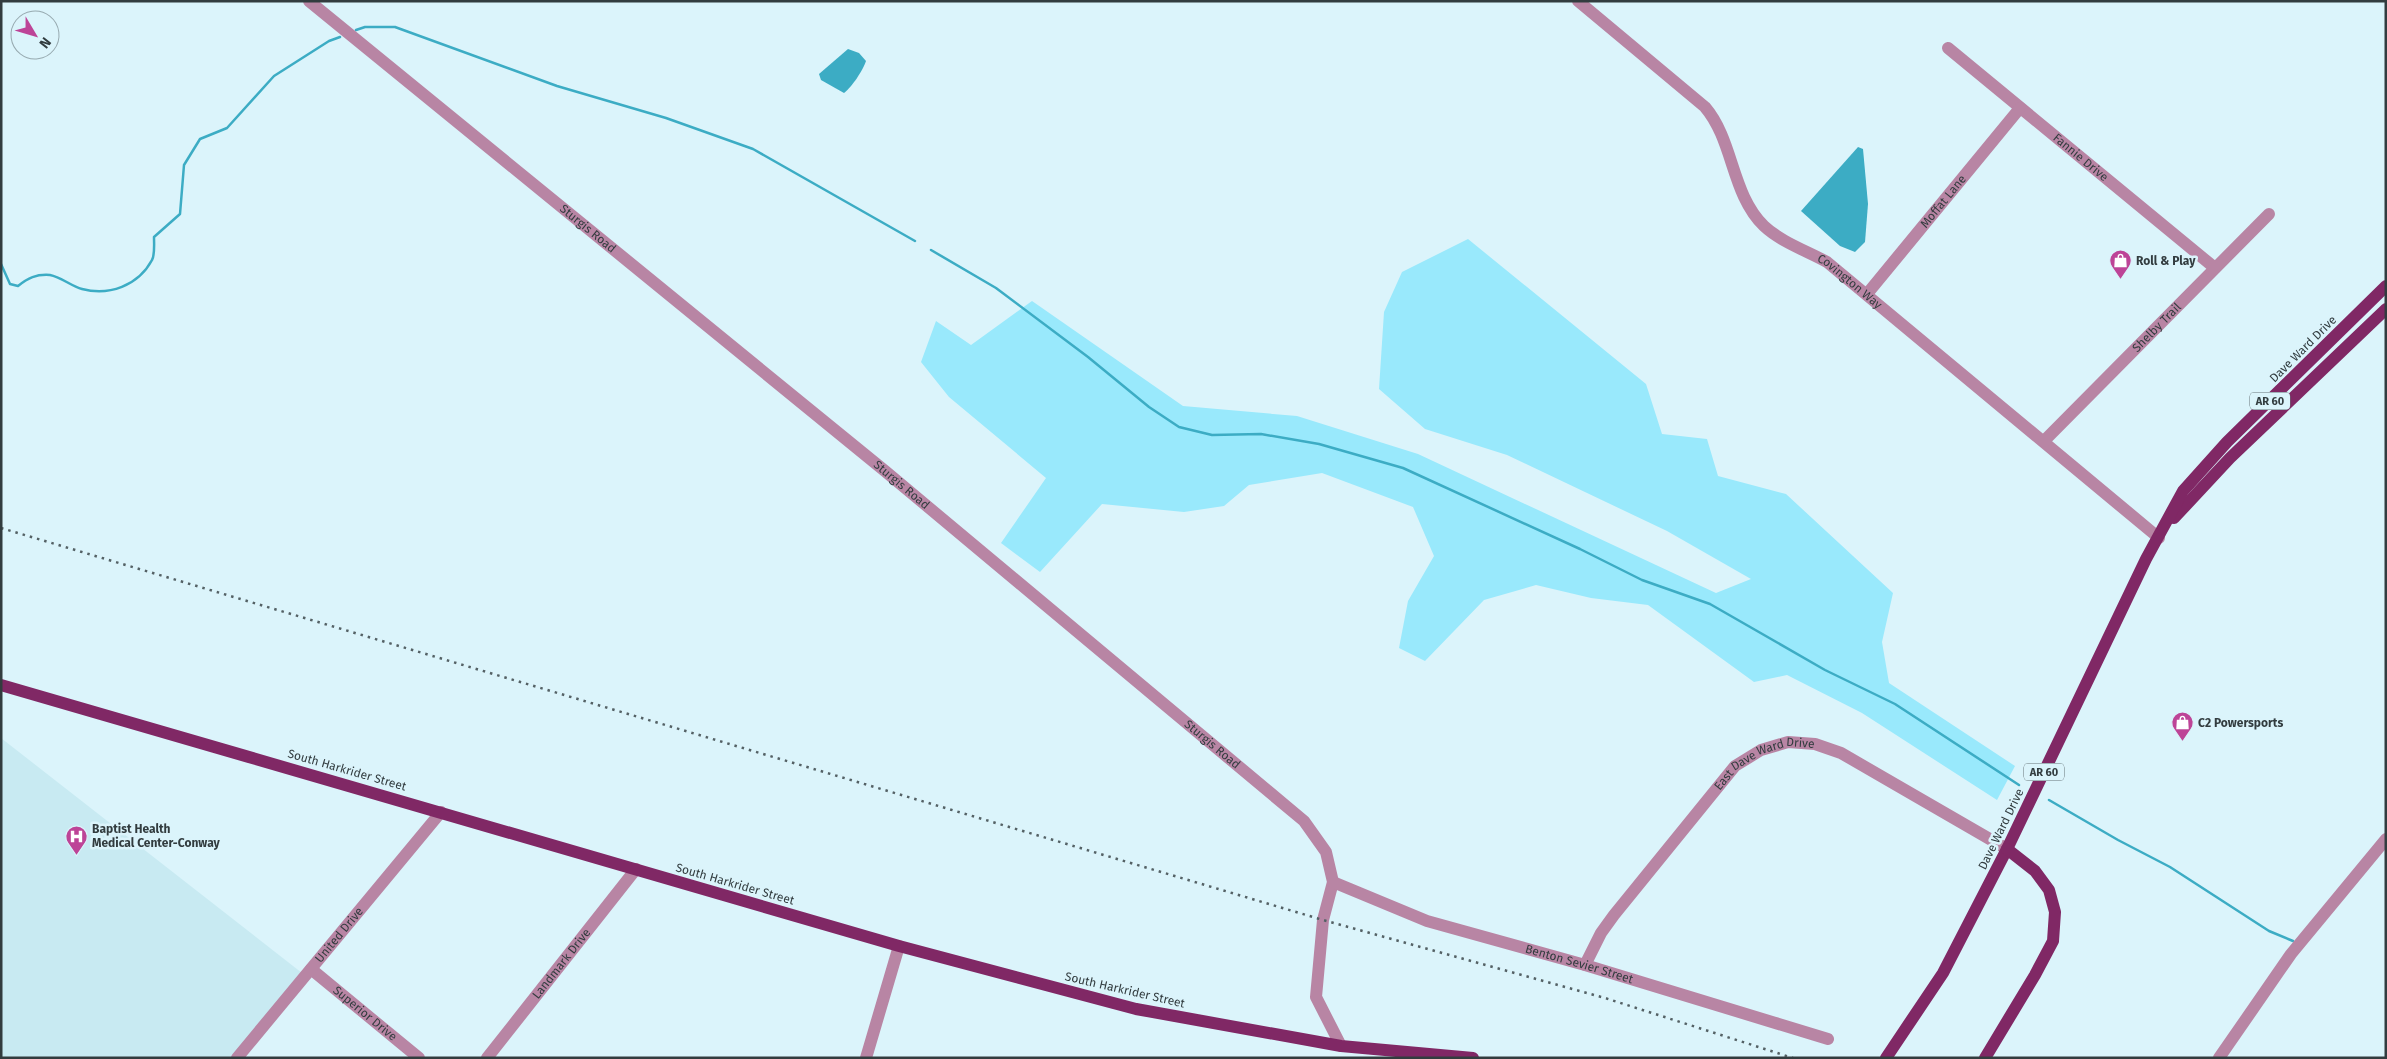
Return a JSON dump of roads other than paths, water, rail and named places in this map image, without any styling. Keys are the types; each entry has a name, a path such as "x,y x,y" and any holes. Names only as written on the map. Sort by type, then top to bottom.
{"main road":[{"name":"Dave Ward Drive","path":"1886,1058 1944,973 2007,849 2119,614 2183,491 2227,442 2386,286"},
{"name":"Dave Ward Drive","path":"2166,525 2198,494 2230,458 2386,309"},
{"name":"South Harkrider Street","path":"1,685 899,946 1136,1009 1341,1046 1473,1058"},
{"path":"1985,1058 2035,975 2052,941 2055,912 2049,890 2035,871 2007,849"}],"street":[{"name":"Sturgis Road","path":"309,1 885,471 1304,822 1326,852 1333,882 1323,920 1316,998 1341,1046"},
{"name":"Covington Way","path":"1578,1 1704,107 1716,120 1749,206 1764,225 1777,236 1827,262 2159,538"},
{"name":"Fannie Drive","path":"1948,48 2215,268"},
{"name":"Moffat Lane","path":"1867,294 2020,108"},
{"name":"Shelby Trail","path":"2044,441 2269,214"},
{"name":"East Dave Ward Drive","path":"1585,965 1601,933 1614,914 1722,779 1745,758 1775,745 1804,742 1841,753 2007,849"},
{"name":"United Drive","path":"237,1058 441,812"},
{"path":"2220,1058 2292,954 2386,839"},
{"name":"Landmark Drive","path":"487,1058 636,869"},
{"name":"Benton Sevier Street","path":"1333,882 1427,921 1585,965 1828,1039"},
{"path":"866,1058 899,946"},
{"name":"Superior Drive","path":"311,968 419,1058"}],"waterway":[{"path":"356,30 365,27 395,27 557,86 666,118 753,149 915,241"},
{"path":"1,264 10,284 18,286 32,277 40,275 54,276 78,288 92,291 112,290 131,282 146,269 152,260 154,237 180,214 184,165 200,139 227,128 274,76 329,41 340,37"},
{"path":"931,250 996,288 1088,357 1149,407 1179,427 1212,435 1261,434 1319,444 1403,468 1580,549 1642,580 1710,604 1825,670 1895,704 2019,785"},
{"path":"2049,800 2118,840 2170,867 2269,931 2293,941"}],"railway":[{"path":"1,528 1323,920 1605,998 1793,1058"}],"place":[{"name":"Roll & Play","path":"2120,280"},
{"name":"C2 Powersports","path":"2182,742"},
{"name":"Baptist Health Medical Center-Conway","path":"76,855"}]}
